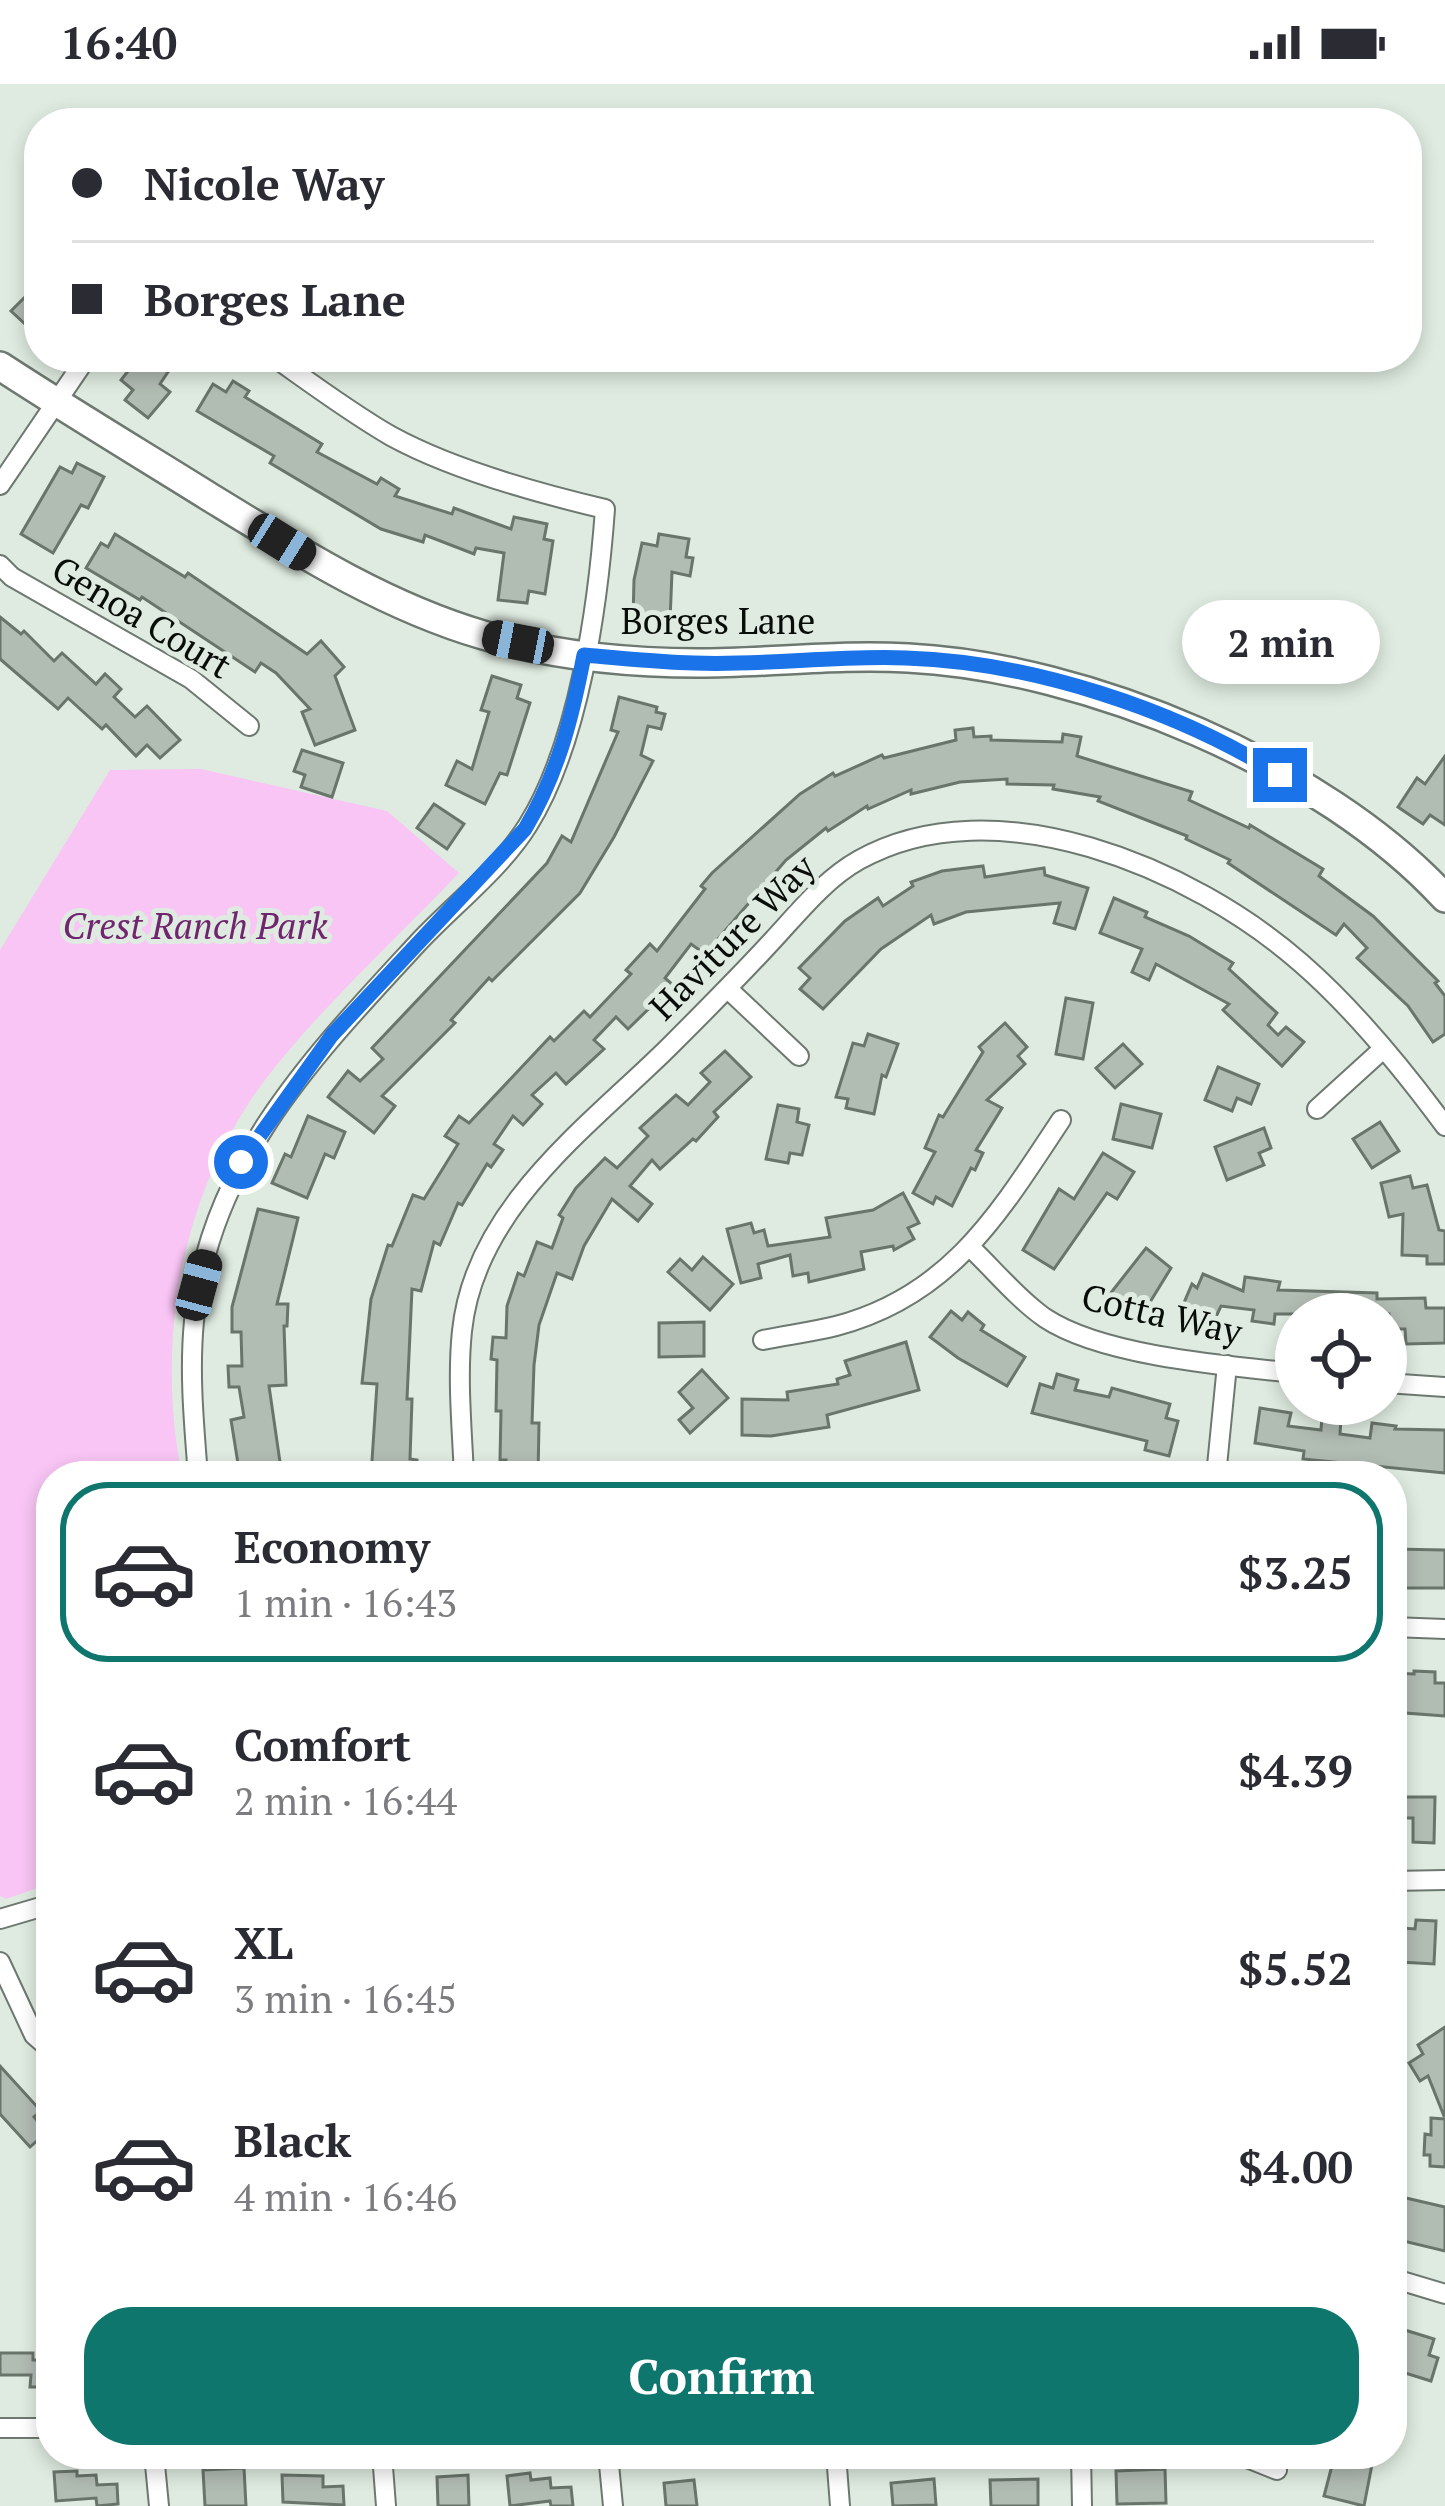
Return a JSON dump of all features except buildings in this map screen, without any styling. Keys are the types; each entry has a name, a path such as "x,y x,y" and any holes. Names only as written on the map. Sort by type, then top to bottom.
{"street":[{"name":"Borges Lane","path":"0,366 320,566 400,604 484,635 584,655 697,664 818,657 911,658 1073,686 1156,713 1247,754 1346,816 1442,890"},
{"path":"0,485 76,372"},
{"path":"197,1461 190,1371 194,1319 218,1212 241,1162 332,1035 525,829 548,790 563,752 584,655 605,509 520,486 418,448 390,435 296,372"},
{"name":"Genoa Court","path":"0,565 12,577 191,679 249,726"},
{"name":"Haviture Way","path":"464,1461 462,1330 475,1280 494,1240 548,1163 728,989 825,884 856,861 893,844 938,832 1045,834 1209,896 1301,963 1383,1048 1445,1126"},
{"path":"728,989 799,1056"},
{"path":"1317,1108 1383,1048"},
{"path":"763,1340 837,1326 909,1297 971,1248 1061,1120"},
{"name":"Cotta Way","path":"971,1248 1045,1318 1085,1337 1275,1370"},
{"path":"1218,1461 1228,1364"},
{"path":"1407,1385 1445,1388"},
{"path":"1407,1628 1445,1629"},
{"path":"1407,1881 1445,1880"},
{"path":"0,1919 36,1908"},
{"path":"0,1963 36,2037"},
{"path":"1407,2283 1445,2294"},
{"path":"0,2428 36,2428"},
{"path":"155,2469 159,2506"},
{"path":"383,2469 386,2506"},
{"path":"609,2469 613,2506"},
{"path":"837,2469 840,2506"},
{"path":"1081,2469 1082,2506"}],"green space":[{"name":"Crest Ranch Park","path":"201,769 387,811 459,873 296,1041 243,1111 218,1159 198,1209 175,1314 172,1368 180,1461 36,1461 36,1888 6,1899 0,1896 0,950 110,770"}],"route":[{"path":"241,1162 332,1035 525,829 563,752 584,655 697,664 818,657 911,658 985,668 1073,686 1156,713 1247,754 1280,775"}]}
